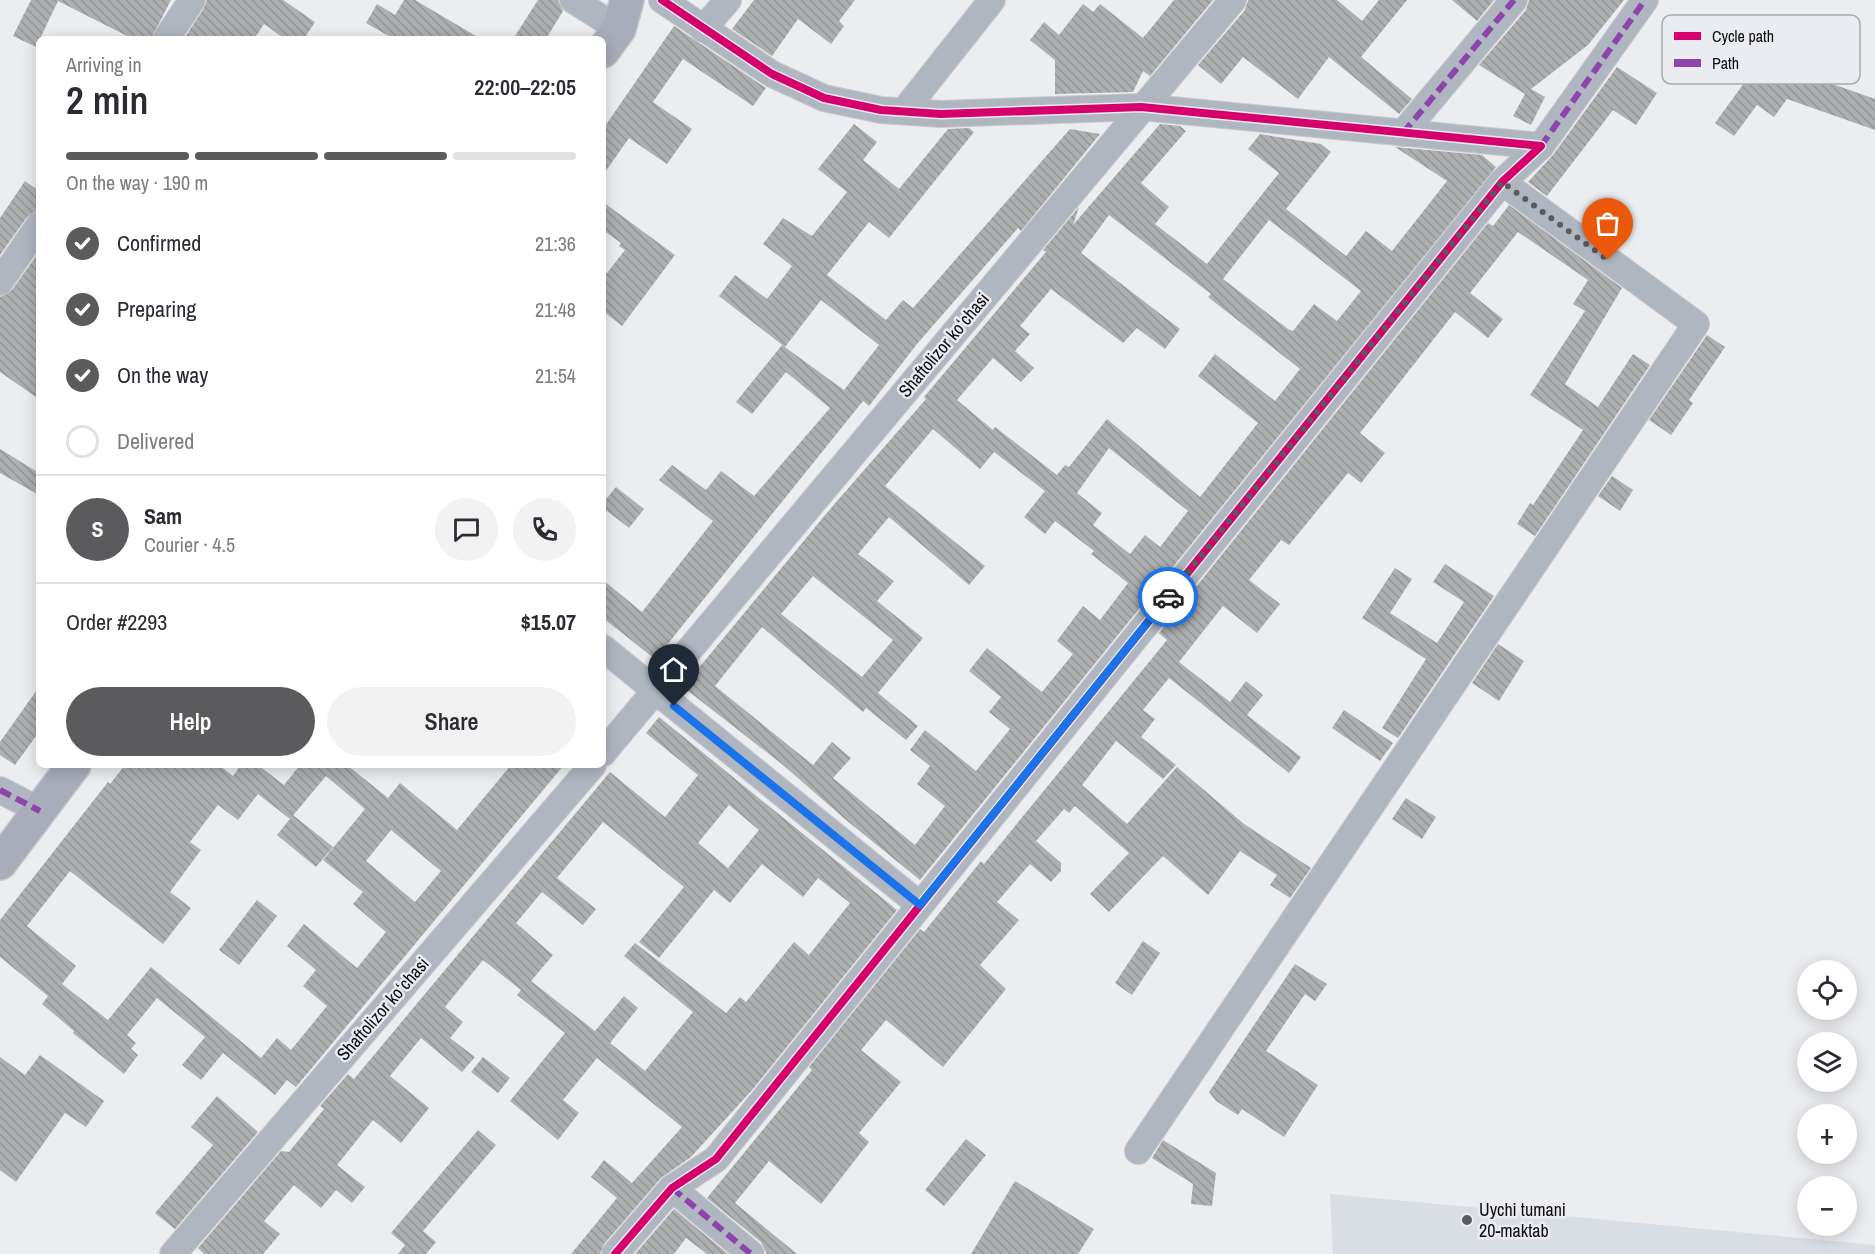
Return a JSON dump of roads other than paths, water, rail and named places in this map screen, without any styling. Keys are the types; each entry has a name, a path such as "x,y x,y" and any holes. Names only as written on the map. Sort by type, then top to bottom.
{"main road":[{"path":"0,863 72,768"}],"street":[{"path":"168,36 192,0"},
{"path":"573,0 616,27"},
{"path":"662,0 772,74 825,98 881,110 940,114 1141,107 1541,146"},
{"path":"704,29 728,0"},
{"path":"904,111 992,0"},
{"name":"Shaftolizor koʻchasi","path":"606,749 1141,107 1233,0"},
{"path":"1403,133 1514,0"},
{"path":"615,1254 672,1188 716,1159 1502,182 1541,146 1645,0"},
{"path":"1138,1150 1696,324 1502,182"},
{"path":"0,282 36,229"},
{"path":"606,650 920,905"},
{"name":"Shaftolizor koʻchasi","path":"173,1254 590,768"},
{"path":"0,790 40,811"},
{"path":"672,1188 751,1254"}],"place":[{"name":"Uychi tumani 20-maktab","path":"1467,1220"}]}
